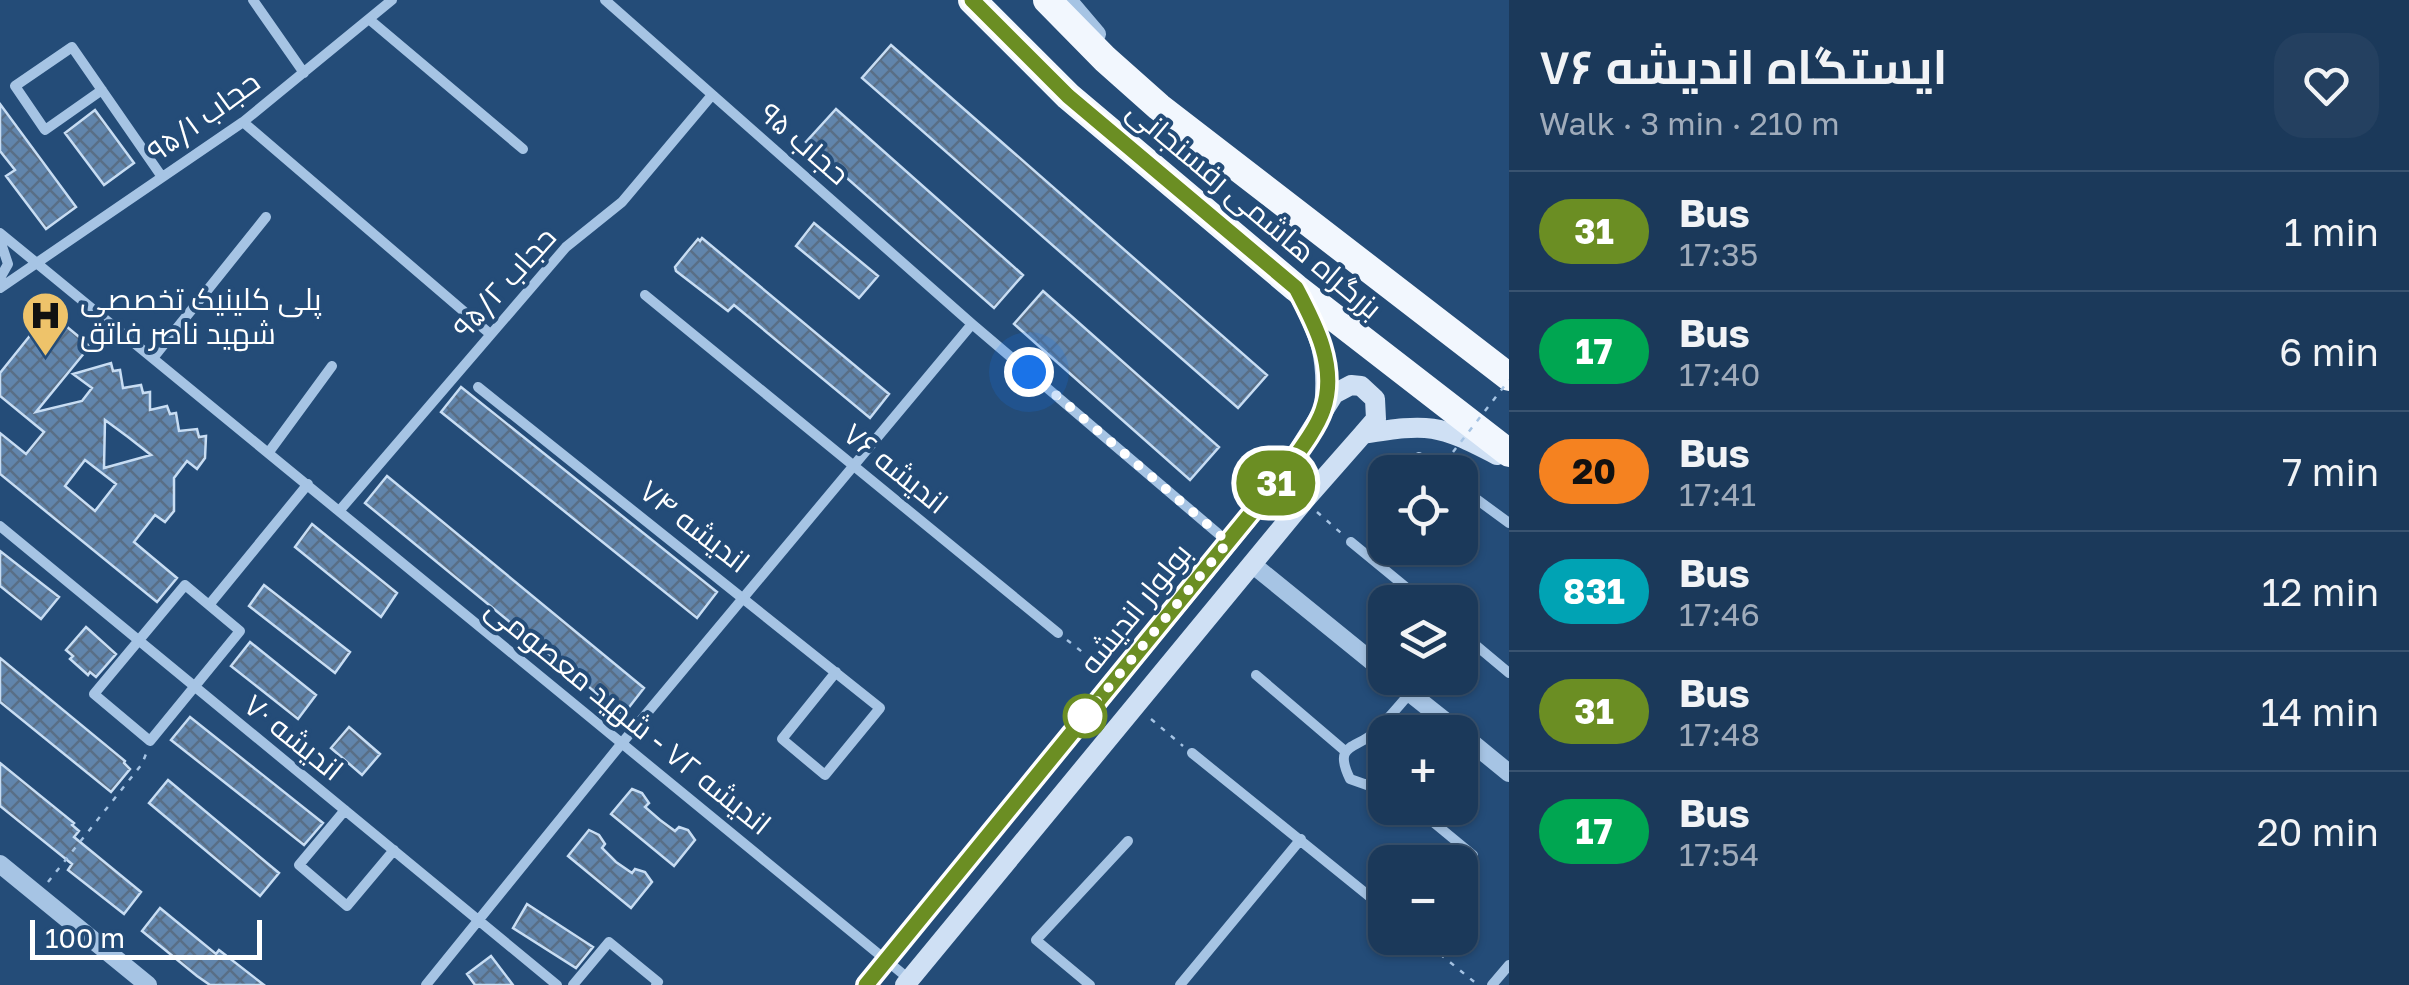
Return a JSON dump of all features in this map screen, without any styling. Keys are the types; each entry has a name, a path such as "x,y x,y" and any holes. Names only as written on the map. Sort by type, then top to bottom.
{"highway":[{"name":"بزرگراه هاشمی رفسنجانی","path":"972,0 1068,96 1296,288 1509,453"},
{"name":"بزرگراه هاشمی رفسنجانی","path":"1047,0 1159,107 1509,378"}],"main road":[{"path":"1296,288 1318,331 1325,355 1323,410"},
{"path":"1323,410 1342,388 1351,385 1370,391 1378,409 1376,419 1363,434"},
{"name":"بولوار اندیشه","path":"866,985 1280,478 1323,410"},
{"path":"1363,434 1427,426 1447,430 1509,461"},
{"name":"بولوار اندیشه","path":"907,982 1363,434"}],"street":[{"path":"253,0 304,73"},
{"name":"حجاب ۹۵/۱","path":"0,288 242,122 392,0"},
{"name":"حجاب ۹۵","path":"605,0 972,324 1228,542"},
{"path":"1068,0 1159,107"},
{"path":"370,20 523,150"},
{"path":"102,90 44,130 15,86 72,47 102,90 162,178"},
{"name":"حجاب ۹۵/۲","path":"340,510 566,246 622,202 712,95"},
{"path":"242,122 489,333"},
{"path":"153,358 266,218"},
{"path":"0,237 8,264 0,278"},
{"name":"اندیشه ۷۲ - شهید معصومی","path":"0,237 340,510 887,960 907,982"},
{"name":"اندیشه ۷۶","path":"645,295 1058,633"},
{"path":"426,985 622,742 972,324"},
{"path":"269,452 332,366"},
{"name":"اندیشه ۷۴","path":"478,386 744,597 836,672 880,708 826,775 782,739 836,672"},
{"path":"208,605 308,484"},
{"path":"1478,500 1509,523"},
{"name":"اندیشه ۷۰","path":"0,526 557,985"},
{"path":"1351,542 1403,585"},
{"path":"1252,564 1368,658"},
{"path":"184,585 208,605 240,631 150,741 94,694 184,585"},
{"path":"1478,647 1509,672"},
{"path":"1256,675 1346,750"},
{"path":"1368,784 1350,779 1342,764 1346,750 1372,735 1408,695"},
{"path":"1412,695 1437,715"},
{"path":"1426,715 1431,710"},
{"path":"1478,748 1509,773"},
{"path":"1192,753 1368,895"},
{"path":"344,810 298,865 347,906 394,850"},
{"path":"1437,825 1461,845"},
{"path":"1180,985 1301,839"},
{"path":"1090,985 1036,940 1128,841"},
{"path":"0,864 148,985"},
{"path":"574,985 609,942 658,984"},
{"path":"1492,985 1509,965"}],"path":[{"path":"1453,452 1509,378"},
{"path":"1304,501 1351,542"},
{"path":"1058,633 1116,679"},
{"path":"1134,706 1192,753"},
{"path":"38,895 142,764 150,741"},
{"path":"1440,955 1478,985"}],"building":[{"path":"891,45 1267,375 1238,408 862,78"},
{"path":"0,104 76,207 46,229 6,176 15,170 0,151"},
{"path":"836,109 1023,275 994,308 806,142"},
{"path":"95,110 134,163 104,185 65,133"},
{"path":"814,223 878,276 859,298 796,246"},
{"path":"702,238 889,394 870,418 734,305 728,311 676,271 675,267"},
{"path":"1043,291 1219,447 1190,480 1014,324"},
{"path":"49,312 90,346 36,412 82,401 92,388 73,374 111,363 113,371 120,370 123,388 141,385 143,393 150,392 150,410 167,406 170,414 176,413 179,431 197,429 199,437 206,436 205,458 197,469 187,461 174,478 174,511 165,522 155,515 134,542 177,578 157,602 0,474 0,433 26,454 44,432 0,396 0,373","holes":["105,420 128,437 151,455 104,468","85,460 116,484 95,511 65,486"]},
{"path":"461,387 717,592 697,618 441,412"},
{"path":"387,476 644,688 623,715 365,503"},
{"path":"312,524 397,593 381,617 295,547"},
{"path":"0,551 59,597 41,619 0,586"},
{"path":"264,585 350,652 335,673 249,606"},
{"path":"86,627 116,654 96,677 70,659 73,656 66,650"},
{"path":"250,642 316,695 298,719 231,666"},
{"path":"0,658 125,761 130,769 111,792 0,702"},
{"path":"190,717 323,823 304,845 171,740"},
{"path":"349,727 380,754 362,775 331,748"},
{"path":"0,763 74,823 79,831 74,837 141,892 124,914 68,870 72,864 0,806"},
{"path":"168,780 279,873 260,896 149,803"},
{"path":"632,789 642,793 649,803 645,807 660,820 675,831 679,827 688,830 695,840 674,866 611,814"},
{"path":"589,830 599,835 605,844 602,848 616,862 632,873 635,869 645,872 652,882 631,908 568,856"},
{"path":"527,904 593,947 576,968 513,928"},
{"path":"160,908 216,954 219,950 264,985 210,985 197,976 142,931"},
{"path":"491,956 513,985 475,985 467,974"}],"bus line":[{"name":"31","path":"866,985 1280,478 1323,410 1325,355 1318,331 1296,288 1068,96 972,0"}],"place":[{"name":"پلی کلینیک تخصصی شهید ناصر فاتق","path":"45,358"}],"route":[{"path":"1029,372 1228,542 1085,716"}]}
